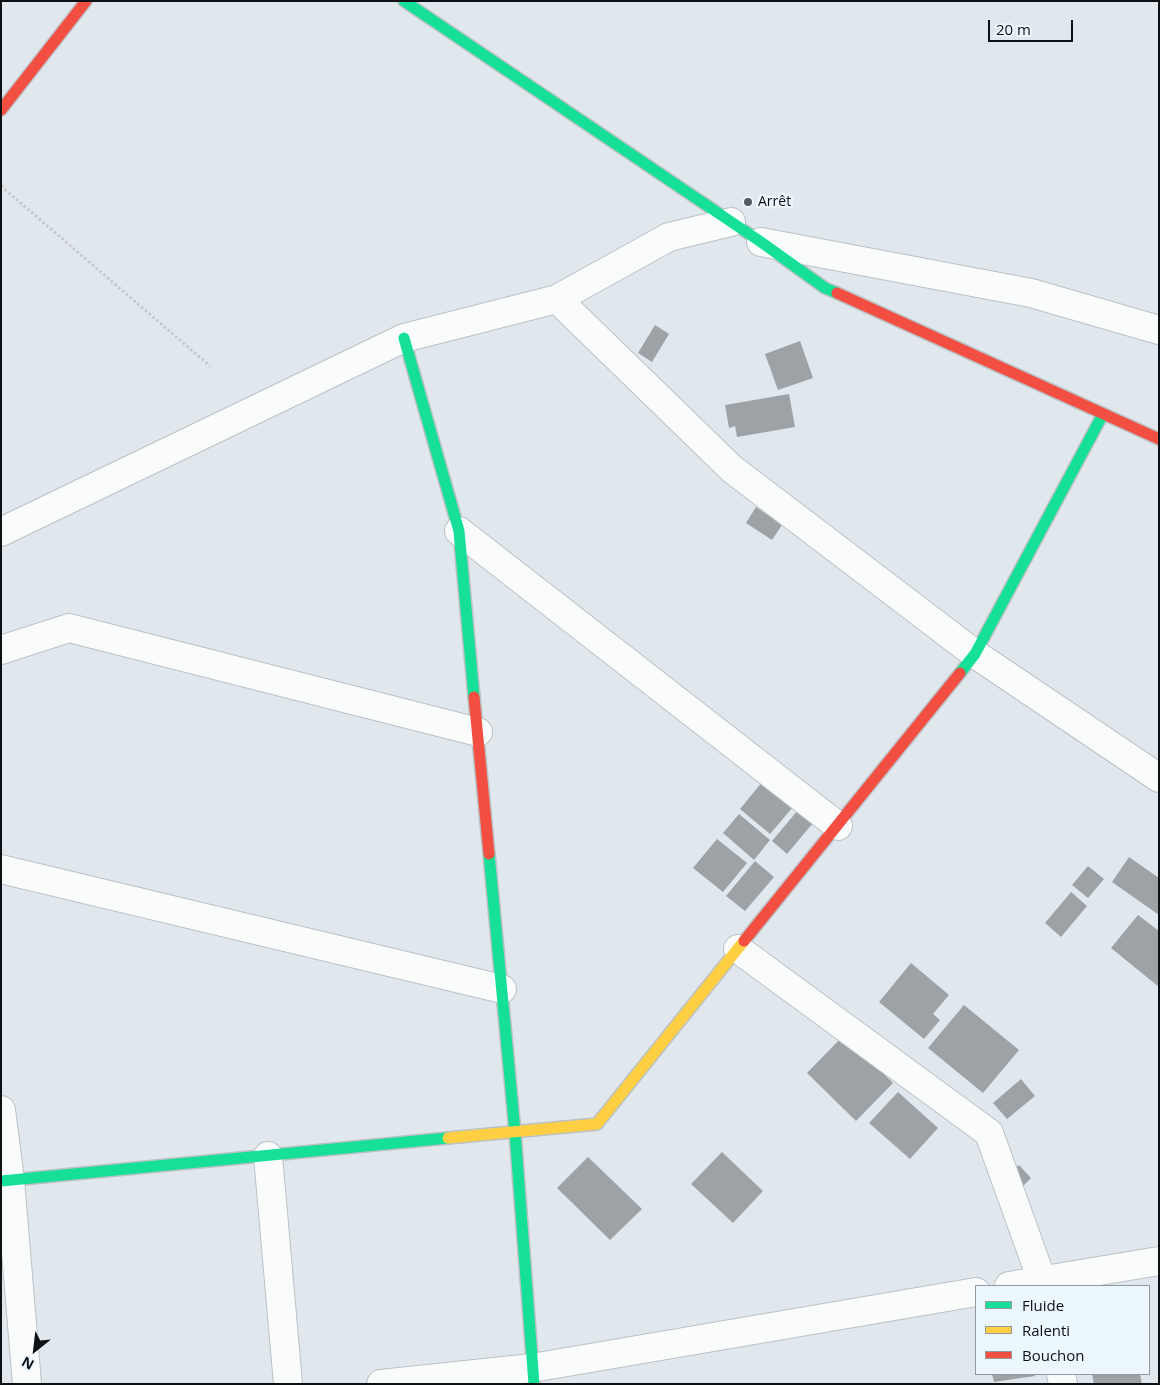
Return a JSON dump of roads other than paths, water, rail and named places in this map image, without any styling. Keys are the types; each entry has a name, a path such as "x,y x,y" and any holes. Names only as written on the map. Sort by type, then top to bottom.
{"street":[{"path":"1,110 86,1"},
{"path":"404,1 731,222 824,288 1159,439"},
{"path":"1,532 404,338 557,299 670,237 731,222"},
{"path":"760,242 1031,293 1159,330"},
{"path":"557,299 732,470 975,654 1159,778"},
{"path":"404,338 459,531 515,1132 533,1376"},
{"path":"5,1181 597,1124 975,654 1103,414"},
{"path":"459,531 838,826"},
{"path":"1,650 69,628 478,732"},
{"path":"1,869 502,989"},
{"path":"738,949 989,1133 1044,1283"},
{"path":"1,1110 5,1181 27,1384"},
{"path":"268,1156 288,1384"},
{"path":"1021,1285 1044,1283 1159,1261"},
{"path":"381,1384 533,1376 975,1292"}],"place":[{"name":"Arrêt","path":"748,202"}]}
